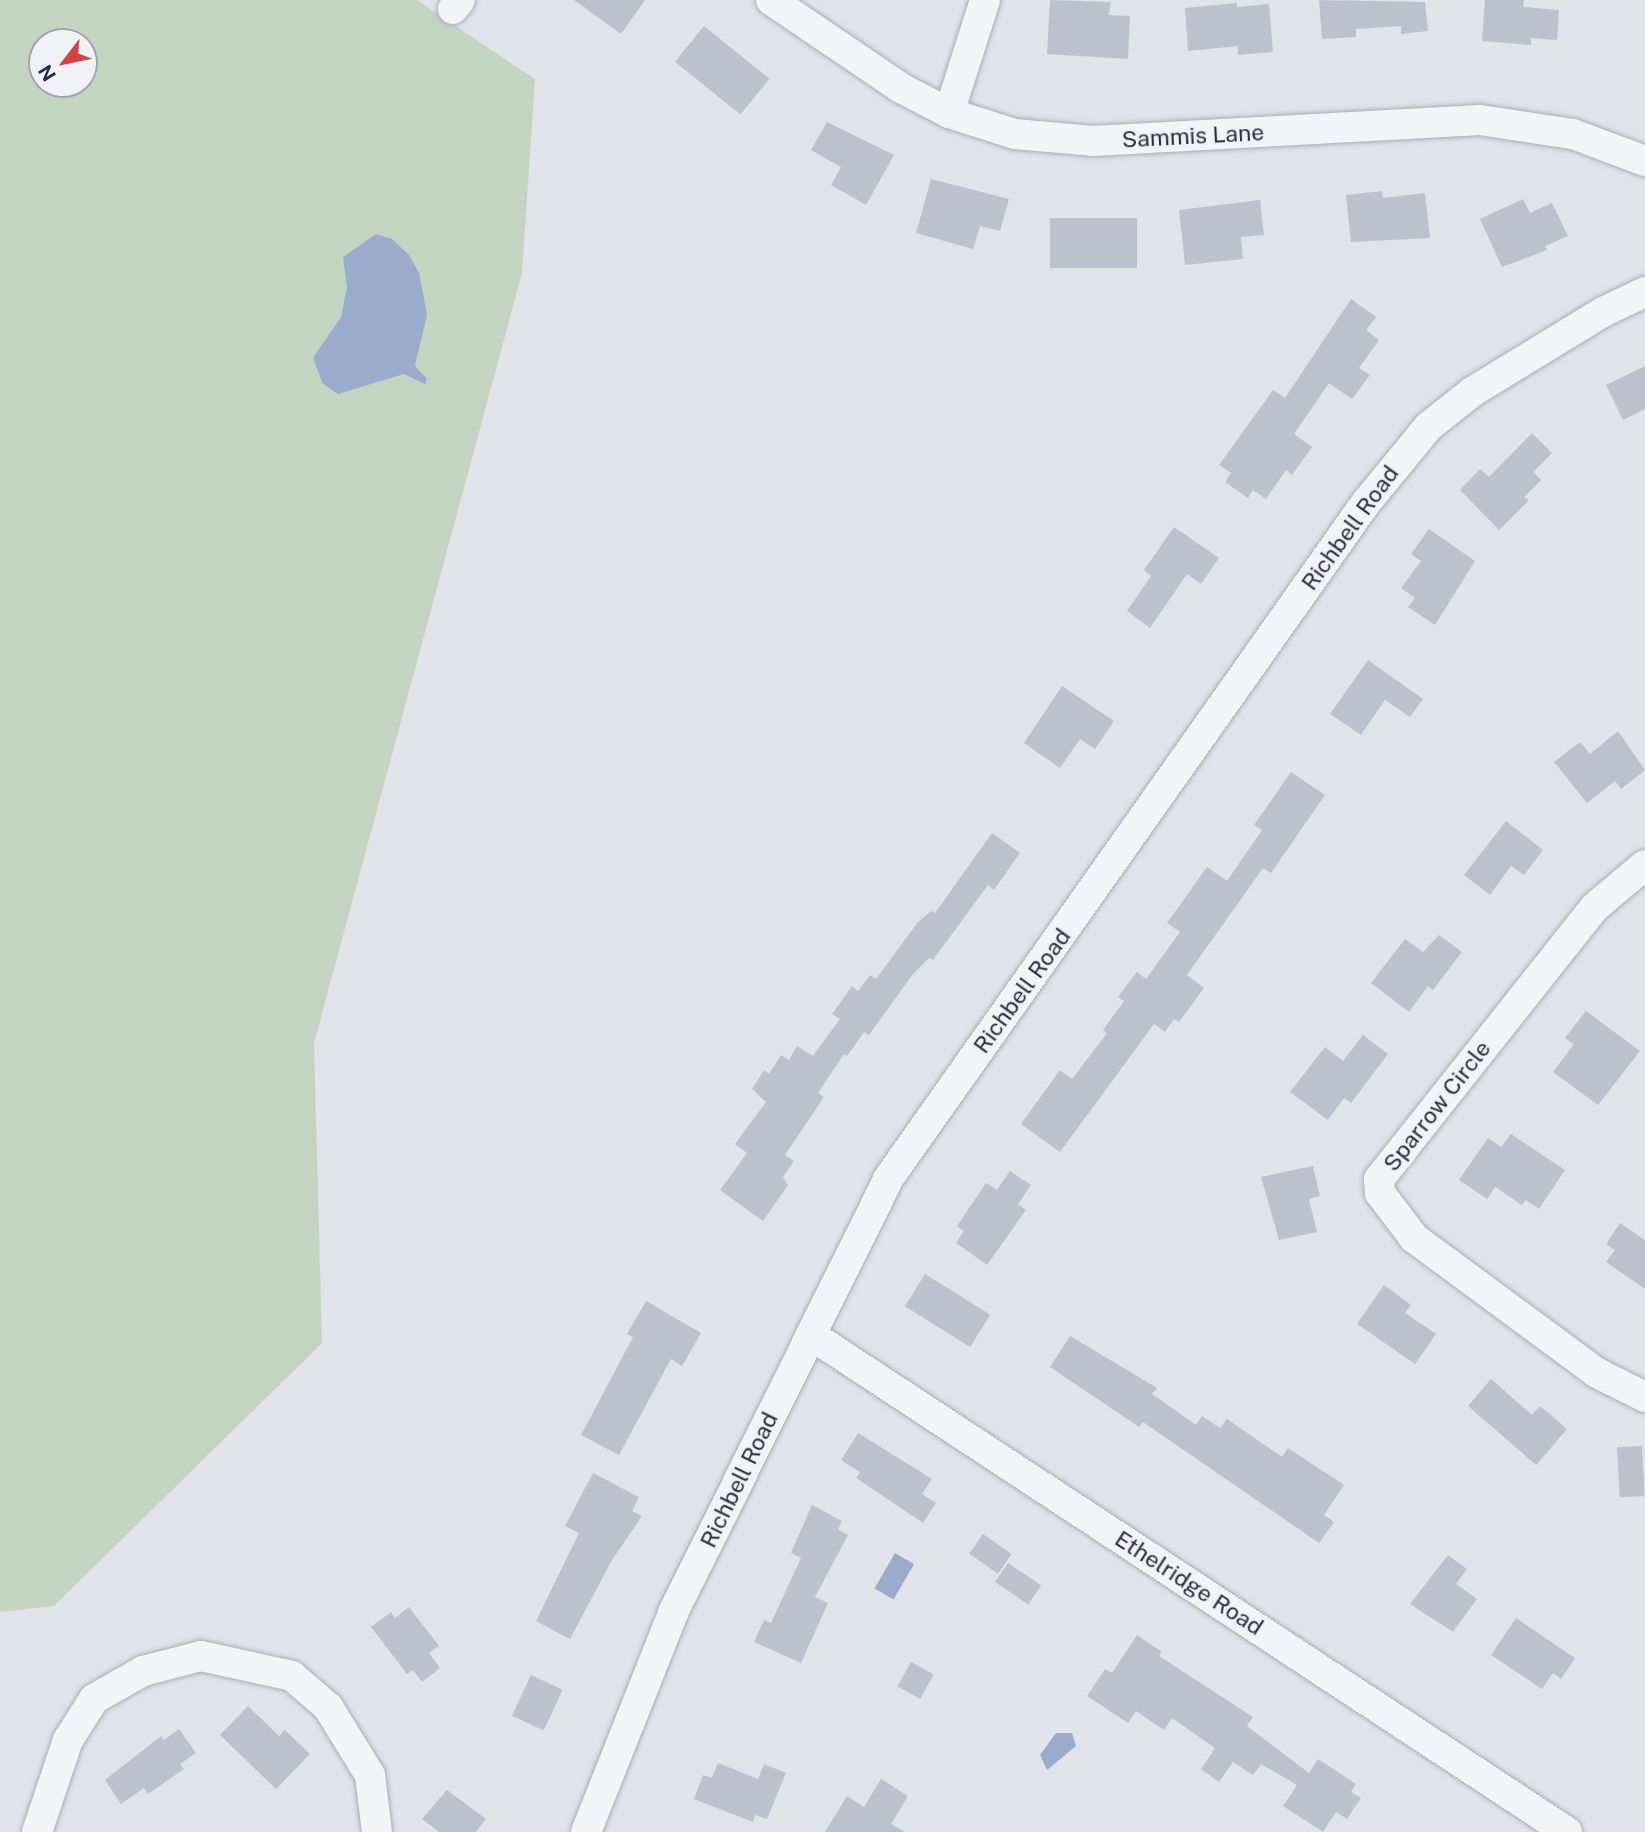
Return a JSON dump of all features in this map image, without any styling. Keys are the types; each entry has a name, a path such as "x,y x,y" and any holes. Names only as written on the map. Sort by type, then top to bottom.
{"street":[{"name":"Sammis Lane","path":"771,0 901,88 949,113 1015,134 1093,141 1480,120 1573,134 1645,160"},
{"path":"949,113 985,0"},
{"name":"Richbell Road","path":"586,1832 673,1613 888,1179 1364,504 1428,427 1472,392 1602,312 1645,292"},
{"name":"Sparrow Circle","path":"1645,865 1594,908 1379,1178 1380,1193 1414,1238 1597,1373 1645,1396"},
{"name":"Ethelridge Road","path":"811,1335 1567,1832"},
{"path":"37,1832 68,1740 94,1699 143,1671 201,1656 292,1676 328,1707 370,1775 377,1832"}],"green space":[{"path":"0,0 417,0 535,79 522,273 314,1043 322,1343 54,1606 0,1612"}],"water":[{"path":"376,234 392,239 409,255 419,273 427,315 415,366 427,379 425,384 404,374 338,394 323,384 313,358 341,317 347,287 343,257"},
{"path":"895,1553 914,1564 894,1600 874,1589"},
{"path":"1056,1733 1072,1733 1076,1746 1047,1770 1040,1755"}],"building":[{"path":"574,0 645,0 621,34"},
{"path":"1050,0 1111,2 1109,15 1130,16 1128,59 1047,54"},
{"path":"1319,0 1425,2 1428,31 1401,34 1401,26 1356,29 1356,37 1322,39"},
{"path":"1485,0 1524,0 1523,7 1559,10 1557,40 1531,38 1531,45 1482,41"},
{"path":"1237,3 1237,7 1269,4 1273,52 1238,55 1238,46 1188,51 1185,8"},
{"path":"704,26 769,79 740,115 675,62"},
{"path":"827,122 894,155 866,205 831,185 841,167 811,150"},
{"path":"931,179 1009,199 1000,231 980,226 973,249 916,233"},
{"path":"1382,191 1383,198 1425,193 1430,238 1351,242 1346,195"},
{"path":"1523,199 1530,213 1552,203 1568,236 1545,246 1547,250 1502,267 1480,219"},
{"path":"1260,200 1264,235 1241,237 1243,259 1185,265 1179,210"},
{"path":"1050,218 1137,218 1137,268 1050,268"},
{"path":"1351,299 1376,317 1366,330 1379,340 1359,368 1370,375 1352,399 1329,383 1294,434 1312,447 1292,475 1286,470 1266,499 1253,490 1248,498 1225,482 1231,473 1219,465 1273,390 1285,398"},
{"path":"1645,366 1645,409 1623,420 1606,385"},
{"path":"1532,433 1552,453 1533,472 1541,480 1524,497 1529,500 1499,530 1460,490 1480,469 1489,477"},
{"path":"1174,527 1219,558 1201,584 1187,574 1150,628 1127,611 1151,576 1144,570"},
{"path":"1429,529 1475,561 1435,625 1408,607 1415,598 1401,588 1421,561 1411,554"},
{"path":"1368,660 1423,699 1410,717 1385,700 1361,735 1330,714"},
{"path":"1062,686 1114,721 1095,749 1080,739 1060,768 1024,743"},
{"path":"1618,731 1645,770 1621,789 1615,781 1587,803 1554,762 1580,742 1590,754"},
{"path":"1291,772 1325,795 1271,873 1263,868 1187,975 1204,988 1179,1022 1174,1019 1165,1032 1154,1024 1060,1152 1021,1124 1060,1070 1072,1079 1107,1033 1103,1030 1124,1001 1118,997 1137,972 1146,979 1180,932 1167,923 1207,867 1227,881 1262,830 1254,825"},
{"path":"1506,821 1543,850 1524,875 1511,866 1490,895 1464,875"},
{"path":"992,833 1020,853 994,890 988,885 933,960 929,958 913,974 869,1035 864,1032 847,1056 844,1054 818,1093 824,1097 785,1155 794,1161 783,1177 788,1185 763,1221 720,1190 747,1153 735,1144 766,1102 752,1089 764,1070 769,1074 781,1055 789,1060 797,1046 813,1056 840,1019 832,1014 852,986 858,991 870,975 876,979 918,922 931,911 935,913"},
{"path":"1439,935 1462,952 1433,990 1428,986 1409,1012 1371,983 1405,939 1423,952"},
{"path":"1586,1011 1640,1051 1598,1105 1553,1072 1574,1044 1565,1038"},
{"path":"1363,1035 1388,1054 1351,1103 1344,1098 1328,1120 1290,1092 1325,1047 1343,1061"},
{"path":"1511,1134 1565,1170 1539,1209 1526,1200 1522,1205 1495,1187 1487,1199 1459,1180 1488,1138 1501,1147"},
{"path":"1313,1166 1320,1196 1309,1199 1317,1232 1279,1240 1261,1177"},
{"path":"1010,1171 1031,1185 1018,1204 1026,1210 987,1265 956,1243 964,1231 957,1226 986,1183 997,1190"},
{"path":"1620,1223 1645,1240 1645,1289 1606,1262 1615,1250 1606,1244"},
{"path":"925,1274 990,1315 970,1347 905,1306"},
{"path":"1384,1285 1411,1305 1405,1313 1436,1334 1415,1364 1357,1324"},
{"path":"646,1301 701,1333 682,1366 671,1359 619,1455 581,1435 633,1337 627,1334"},
{"path":"1070,1336 1157,1388 1152,1394 1196,1425 1202,1416 1220,1428 1227,1419 1282,1457 1288,1448 1344,1485 1324,1515 1334,1522 1319,1543 1143,1422 1139,1427 1050,1367"},
{"path":"1491,1379 1532,1415 1540,1406 1567,1429 1536,1465 1468,1406"},
{"path":"858,1433 932,1479 922,1494 936,1503 923,1523 856,1478 860,1472 841,1460"},
{"path":"1642,1446 1645,1496 1620,1497 1617,1447"},
{"path":"593,1473 639,1497 632,1511 642,1516 612,1560 570,1639 536,1621 579,1533 565,1526"},
{"path":"812,1505 842,1521 838,1530 848,1535 815,1597 828,1603 801,1663 754,1642 764,1620 771,1623 801,1558 791,1553"},
{"path":"983,1534 1012,1554 998,1574 969,1554"},
{"path":"1448,1555 1467,1569 1456,1584 1477,1599 1453,1632 1410,1604"},
{"path":"1008,1563 1041,1585 1028,1604 995,1582"},
{"path":"409,1607 439,1646 429,1653 440,1668 422,1682 413,1670 407,1674 371,1627 391,1612 395,1618"},
{"path":"1516,1618 1575,1658 1561,1679 1553,1673 1542,1689 1491,1655"},
{"path":"1137,1635 1162,1652 1159,1656 1253,1717 1247,1726 1309,1773 1318,1759 1356,1784 1351,1792 1361,1798 1347,1819 1336,1812 1323,1832 1283,1806 1297,1785 1261,1764 1253,1775 1233,1762 1219,1782 1201,1769 1215,1748 1172,1718 1164,1730 1136,1711 1128,1723 1087,1696 1105,1669 1112,1673"},
{"path":"911,1662 934,1675 920,1699 897,1686"},
{"path":"531,1675 563,1690 544,1731 512,1716"},
{"path":"248,1706 279,1736 285,1730 310,1754 276,1789 220,1735"},
{"path":"179,1729 196,1753 180,1764 184,1769 148,1794 144,1788 121,1804 105,1780 161,1736 164,1740"},
{"path":"718,1763 758,1779 764,1764 786,1773 767,1819 755,1815 753,1822 694,1799 703,1775 712,1778"},
{"path":"881,1779 908,1796 891,1824 905,1832 825,1832 847,1796 864,1807"},
{"path":"447,1790 486,1819 476,1832 439,1832 422,1819"}]}
